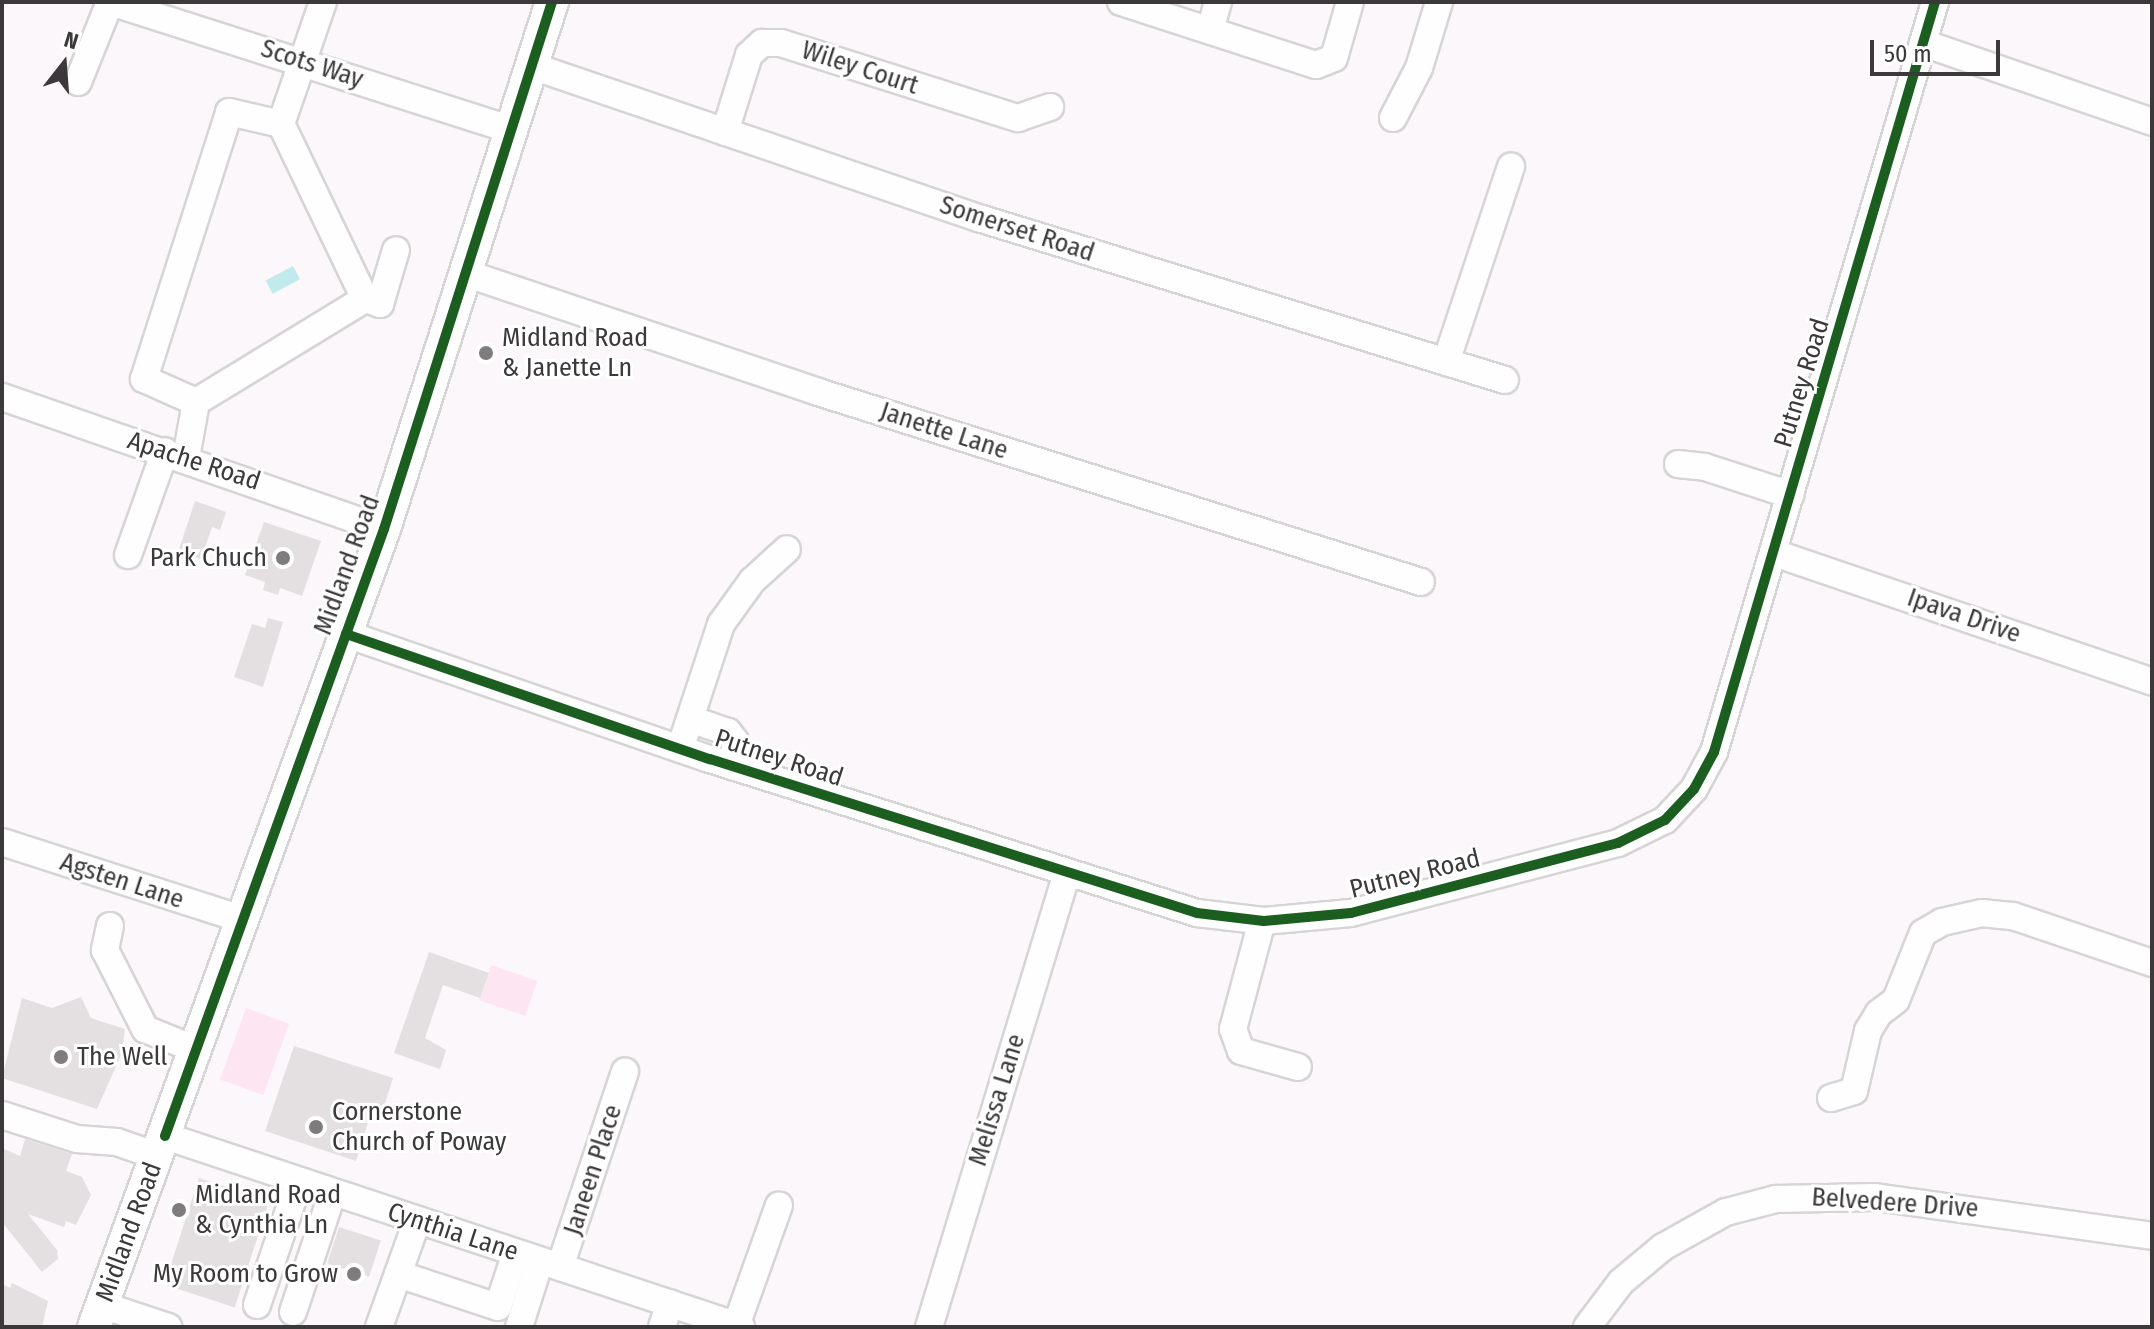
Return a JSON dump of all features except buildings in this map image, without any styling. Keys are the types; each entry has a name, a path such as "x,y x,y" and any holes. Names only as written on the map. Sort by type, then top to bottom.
{"main road":[{"name":"Midland Road","path":"98,1316 384,529 468,274 552,2"}],"street":[{"name":"Scots Way","path":"110,2 305,61 512,130"},
{"path":"78,82 110,2"},
{"path":"323,2 281,124 373,309"},
{"path":"1121,2 1316,65 1334,58 1350,2"},
{"path":"1210,30 1218,2"},
{"path":"1393,118 1419,68 1439,2"},
{"name":"Putney Road","path":"346,634 734,767 1197,913 1262,921 1310,919 1378,906 1586,853 1665,820 1694,789 1714,752 1935,2"},
{"name":"Wiley Court","path":"725,132 749,55 762,43 781,43 1018,118 1050,107"},
{"path":"1923,43 2152,122"},
{"name":"Somerset Road","path":"532,66 982,219 1505,380"},
{"path":"196,402 144,379 229,112 281,124"},
{"path":"1446,362 1511,167"},
{"path":"128,555 176,454 196,402 373,309 396,250"},
{"name":"Janette Lane","path":"468,274 818,392 1421,582"},
{"name":"Apache Road","path":"2,397 176,454 384,529"},
{"path":"1678,464 1705,467 1791,495"},
{"path":"680,749 721,624 752,581 787,549"},
{"name":"Ipava Drive","path":"1774,553 2152,682"},
{"path":"690,719 728,732 735,741 734,767"},
{"name":"Agsten Lane","path":"2,842 242,919"},
{"name":"Melissa Lane","path":"929,1327 1067,874"},
{"path":"1831,1098 1854,1091 1868,1031 1879,1013 1896,1000 1923,933 1942,922 1982,913 2013,916 2152,963"},
{"path":"1262,921 1233,1029 1241,1051 1298,1067"},
{"path":"110,926 105,950 145,1029 197,1050"},
{"name":"Janeen Place","path":"539,1260 625,1072"},
{"name":"Cynthia Lane","path":"2,1115 77,1139 161,1146 299,1181 539,1260 666,1315 728,1325"},
{"path":"257,1305 299,1181"},
{"path":"293,1312 333,1192"},
{"name":"Belvedere Drive","path":"1587,1327 1621,1282 1663,1247 1726,1212 1776,1199 1875,1197 2152,1236"},
{"path":"728,1325 779,1205"},
{"path":"379,1327 417,1221"},
{"path":"398,1274 498,1307 539,1260"},
{"path":"519,1327 539,1260"},
{"path":"98,1316 168,1327"}],"shaded area":[{"path":"491,965 537,981 525,1016 479,1000"},
{"path":"246,1008 289,1024 263,1095 220,1079"}],"water":[{"path":"293,266 300,279 273,294 266,281"}],"cycle path":[{"path":"165,1136 384,529 552,2"},
{"path":"346,634 710,759 1197,913 1264,921 1351,913 1618,843 1665,820 1694,789 1714,752 1935,2"}],"place":[{"name":"Midland Road & Janette Ln","path":"486,353"},
{"name":"Park Chuch","path":"283,558"},
{"name":"The Well","path":"61,1057"},
{"name":"Cornerstone Church of Poway","path":"316,1127"},
{"name":"Midland Road & Cynthia Ln","path":"179,1210"},
{"name":"My Room to Grow","path":"354,1274"}]}
